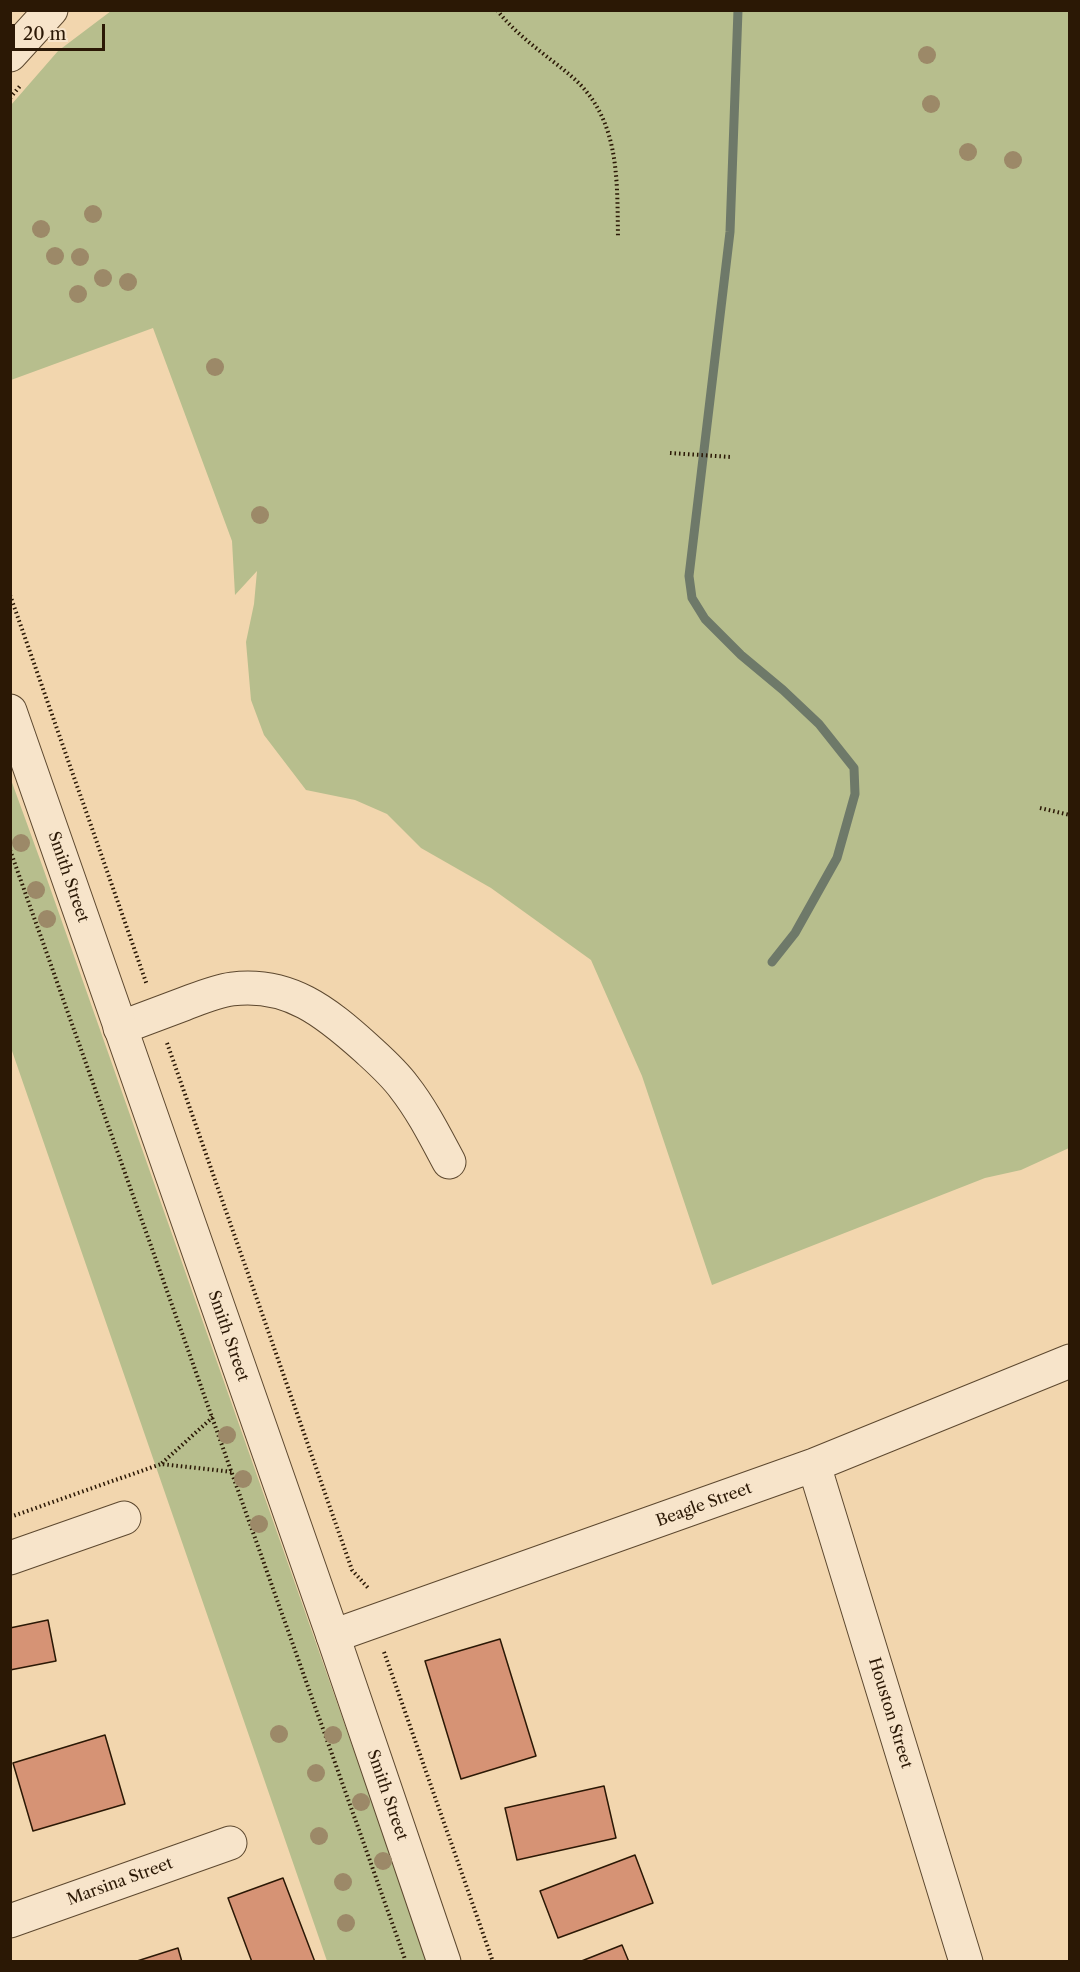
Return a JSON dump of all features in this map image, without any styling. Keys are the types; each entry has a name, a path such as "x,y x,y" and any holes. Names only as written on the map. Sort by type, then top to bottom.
{"street":[{"path":"10,55 51,10"},
{"name":"Smith Street","path":"10,711 333,1636 444,1962"},
{"path":"120,1028 213,993 232,989 254,988 300,999 322,1010 345,1029 403,1085 449,1161"},
{"name":"Beagle Street","path":"333,1636 814,1465 1070,1361"},
{"name":"Houston Street","path":"814,1465 966,1962"},
{"path":"10,1558 124,1518"},
{"name":"Marsina Street","path":"10,1921 230,1843"}],"path":[{"path":"497,10 525,38 589,93 601,112 615,160 618,237"},
{"path":"670,453 731,457"},
{"path":"10,595 148,988"},
{"path":"1040,808 1070,815"},
{"path":"10,850 406,1962"},
{"path":"164,1032 352,1570 369,1589 365,1596"},
{"path":"10,1517 161,1464 213,1417"},
{"path":"161,1464 233,1472"},
{"path":"382,1648 493,1962"}],"green space":[{"path":"111,11 1069,11 1069,1148 1021,1170 985,1178 712,1285 642,1076 591,960 491,888 421,848 387,814 355,800 306,790 264,735 251,700 246,642 254,604 257,571 235,595 232,541 153,328 11,380 11,105 58,51"},
{"path":"10,777 428,1961 327,1961 11,1048"}],"building":[{"path":"48,1620 56,1661 10,1670 10,1628"},
{"path":"500,1639 536,1756 461,1779 425,1661"},
{"path":"105,1735 125,1804 33,1831 13,1763"},
{"path":"604,1786 616,1838 517,1860 505,1808"},
{"path":"635,1855 653,1903 558,1938 540,1891"},
{"path":"283,1878 315,1962 252,1962 228,1898"},
{"path":"622,1945 629,1962 579,1962"},
{"path":"178,1948 182,1962 134,1962"}],"waterway":[{"path":"738,10 730,232 689,576 692,598 705,619 741,655 819,724 854,768 855,794 837,858 795,933 772,962"}]}
